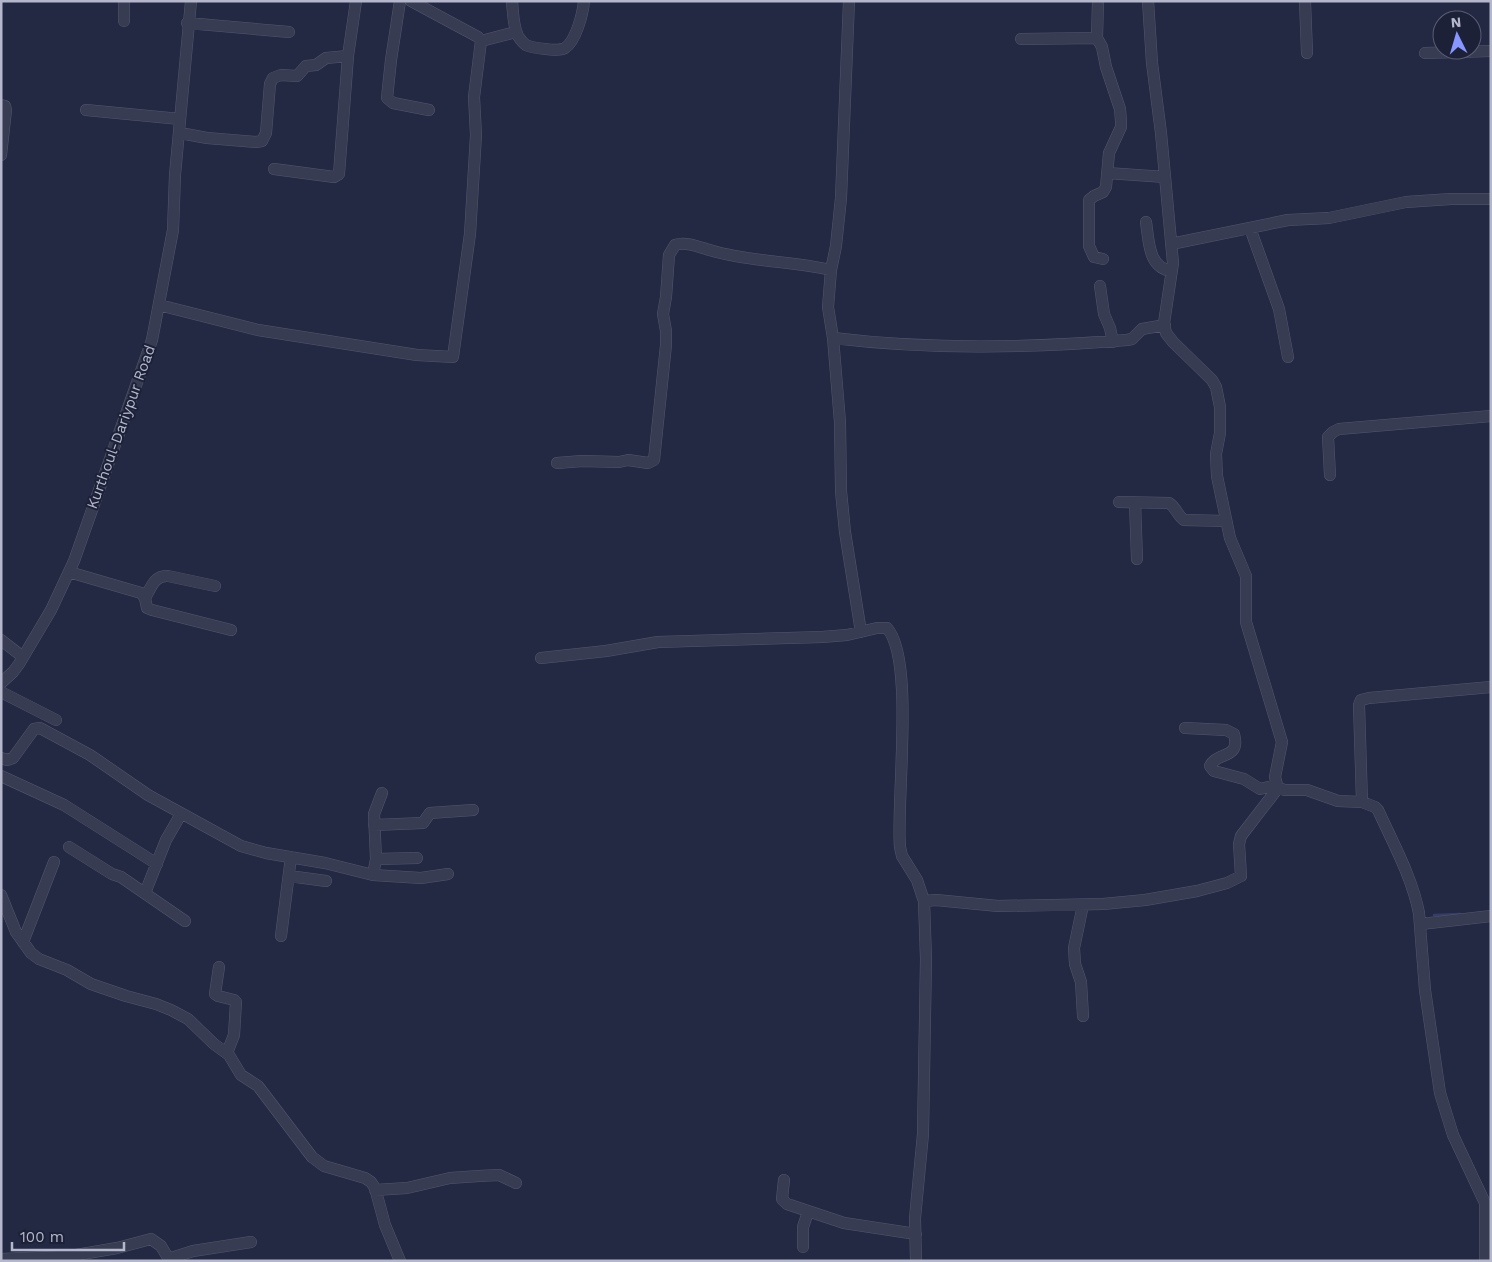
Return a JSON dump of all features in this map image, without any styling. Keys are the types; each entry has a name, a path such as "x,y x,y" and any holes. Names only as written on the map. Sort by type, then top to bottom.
{"street":[{"path":"124,1 124,20"},
{"name":"Kurthoul-Dariypur Road","path":"1,683 13,672 23,657 51,610 70,572 134,389 148,356 172,242 175,174 190,1"},
{"path":"274,168 334,176 339,174 348,56 356,1"},
{"path":"400,1 387,98 393,103 430,110"},
{"path":"159,305 258,330 417,355 453,357 470,227 476,135 474,97 481,42 478,37 411,1"},
{"path":"512,1 516,32 520,38 528,46 560,50 565,48 573,37 582,19 584,1"},
{"path":"849,1 841,198 828,307 833,338 840,422 841,491 861,632"},
{"path":"1098,1 1097,38 1102,47 1106,68 1120,109 1121,121 1121,127 1110,153 1106,186 1103,192 1090,200 1089,246 1094,257 1103,259"},
{"path":"924,901 936,900 998,906 1135,902 1185,894 1236,879 1241,876 1242,872 1239,844 1241,836 1277,786 1276,777 1282,742 1246,622 1246,576 1230,538 1216,476 1216,454 1220,433 1220,407 1216,387 1212,380 1166,333 1165,325 1173,264 1152,63 1148,1"},
{"path":"1305,1 1307,53"},
{"path":"188,24 289,32"},
{"path":"481,42 516,32"},
{"path":"1021,38 1097,38"},
{"path":"1425,53 1491,51"},
{"path":"180,133 207,138 262,141 266,133 272,78 281,75 297,76 306,66 316,65 326,58 348,56"},
{"path":"1,106 5,106 6,110 1,155"},
{"path":"86,110 180,118"},
{"path":"1107,173 1165,177"},
{"path":"1171,244 1288,220 1329,218 1406,202 1451,198 1491,199"},
{"path":"1146,222 1150,250 1155,262 1161,269 1172,271"},
{"path":"1250,228 1279,309 1288,357"},
{"path":"557,462 631,460 648,463 654,460 666,345 663,310 666,297 669,255 675,245 687,244 720,254 809,265 831,270"},
{"path":"1100,286 1104,314 1113,342"},
{"path":"833,338 920,346 972,348 1113,342 1132,339 1142,329 1165,325"},
{"path":"1330,475 1328,437 1332,432 1339,429 1491,416"},
{"path":"1119,502 1169,503 1174,505 1181,518 1188,521 1226,521"},
{"path":"1135,502 1137,558"},
{"path":"70,572 138,592 145,598 147,608 152,610 231,630"},
{"path":"145,598 155,580 160,576 215,586"},
{"path":"541,658 606,651 658,642 822,637 877,628 887,628 890,632 894,642 903,697 900,847 902,856 920,886 924,901 926,959 923,1134 922,1158 916,1199 916,1261"},
{"path":"1,640 23,657"},
{"path":"1362,802 1359,705 1361,700 1491,687"},
{"path":"1,692 56,720"},
{"path":"1,758 7,760 13,758 32,732 38,728 44,714"},
{"path":"38,728 81,750 148,795 241,846 326,863 373,875 421,878 448,874"},
{"path":"1185,728 1226,730 1234,734 1234,749 1211,762 1210,766 1214,771 1244,779 1260,789 1277,786 1284,790 1307,790 1338,802 1362,802 1378,810 1417,901 1421,924 1425,990 1440,1093 1454,1135 1485,1203 1487,1211 1485,1261"},
{"path":"1,776 64,805 157,864"},
{"path":"373,875 376,859 375,810 382,793"},
{"path":"374,825 423,823 430,813 473,810"},
{"path":"145,893 166,840 181,814"},
{"path":"69,847 112,874 121,877 185,921"},
{"path":"281,936 291,857"},
{"path":"376,859 417,858"},
{"path":"23,942 54,862"},
{"path":"289,876 326,881"},
{"path":"1,895 16,932 32,953 91,984 156,1004 188,1020 232,1058 241,1075 258,1086 312,1157 324,1166 365,1178 371,1182 385,1225 400,1261"},
{"path":"1083,905 1074,948 1075,964 1081,982 1084,1016"},
{"path":"1421,924 1491,916"},
{"path":"219,967 215,994 236,1002 234,1035 227,1053"},
{"path":"375,1190 407,1188 450,1178 473,1176 499,1175 516,1183"},
{"path":"784,1180 781,1195 783,1202 844,1223 916,1234"},
{"path":"803,1247 803,1227 808,1212"},
{"path":"1,1259 70,1256 117,1248 151,1239 161,1246 169,1260 193,1251 251,1242"}],"waterway":[{"path":"1434,915 1460,914"}]}
